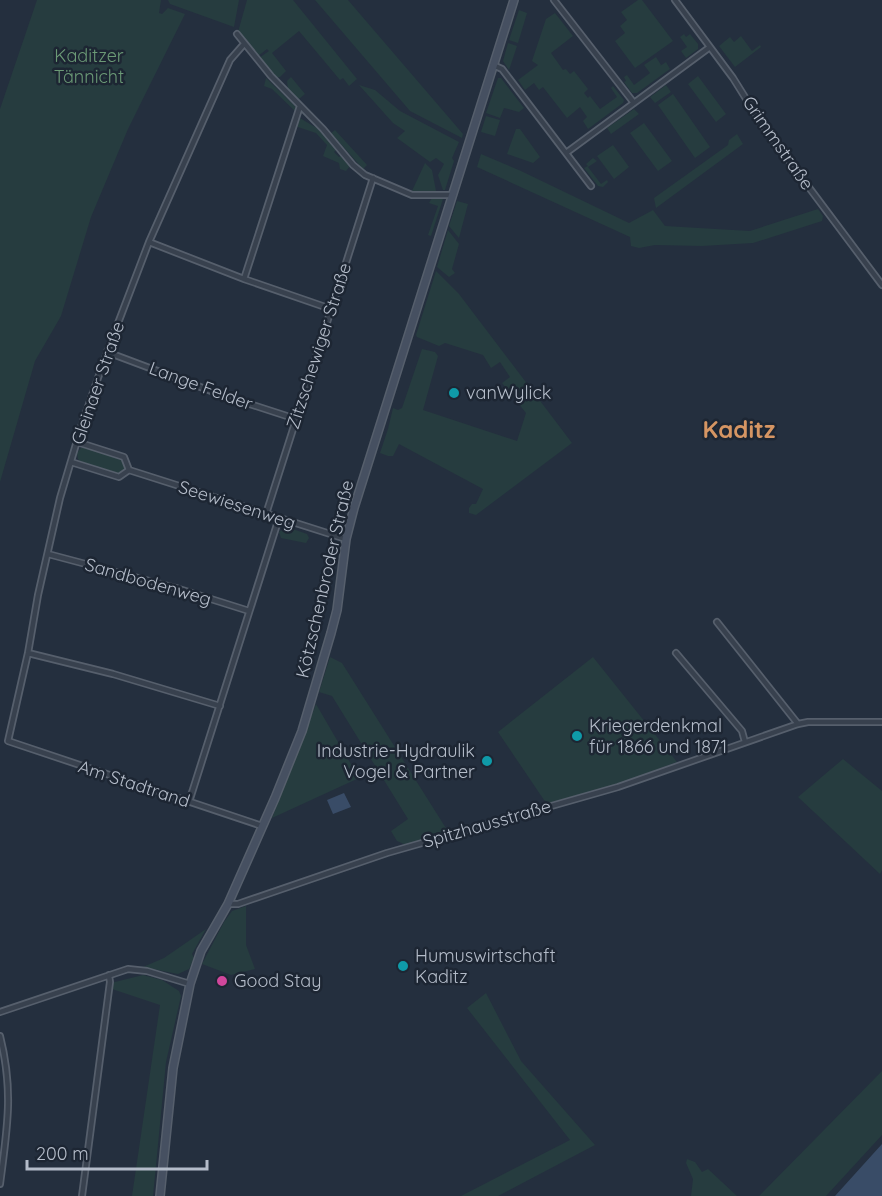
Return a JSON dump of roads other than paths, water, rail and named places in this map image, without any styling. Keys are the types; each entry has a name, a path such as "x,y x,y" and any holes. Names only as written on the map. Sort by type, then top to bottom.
{"street":[{"name":"Kötzschenbroder Straße","path":"160,1196 173,1068 190,984 201,951 228,904 302,730 337,610 346,538 514,0"},
{"path":"554,0 634,103"},
{"name":"Grimmstraße","path":"675,0 733,78 763,126 882,285"},
{"path":"237,34 271,76 323,129 353,165 373,178 412,195 452,195"},
{"name":"Gleinaer Straße","path":"8,741 60,498 107,352 149,242 230,60 244,44"},
{"path":"566,153 710,47"},
{"path":"493,65 502,69 591,186"},
{"path":"244,279 300,106"},
{"name":"Zitzschewiger Straße","path":"266,514 373,178"},
{"path":"149,242 244,279 331,309"},
{"name":"Lange Felder","path":"107,352 219,394 296,419"},
{"name":"Seewiesenweg","path":"77,442 124,457 129,470"},
{"name":"Seewiesenweg","path":"71,462 119,477 129,470"},
{"name":"Seewiesenweg","path":"129,470 346,538"},
{"path":"189,802 279,518"},
{"name":"Sandbodenweg","path":"48,554 176,588 249,611"},
{"path":"717,622 798,724"},
{"path":"28,653 113,674 220,706"},
{"path":"676,653 742,731 746,742"},
{"name":"Spitzhausstraße","path":"228,904 238,904 387,853 618,787 798,724 882,722"},
{"name":"Am Stadtrand","path":"8,741 262,826"},
{"path":"0,1012 109,975 135,969 190,984"},
{"path":"82,1196 110,982 109,975"},
{"path":"0,1036 7,1062 10,1095 0,1184"}],"water":[{"path":"344,793 351,807 333,814 327,800"},
{"path":"882,1144 882,1196 835,1196"}],"place":[{"name":"vanWylick","path":"454,393"},
{"name":"Kriegerdenkmal für 1866 und 1871","path":"577,736"},
{"name":"Industrie-Hydraulik Vogel & Partner","path":"487,761"},
{"name":"Humuswirtschaft Kaditz","path":"403,966"},
{"name":"Good Stay","path":"222,981"}],"district":[{"name":"Kaditz","path":"739,430"}],"park label":[{"name":"Kaditzer Tännicht","path":"89,66"}]}
